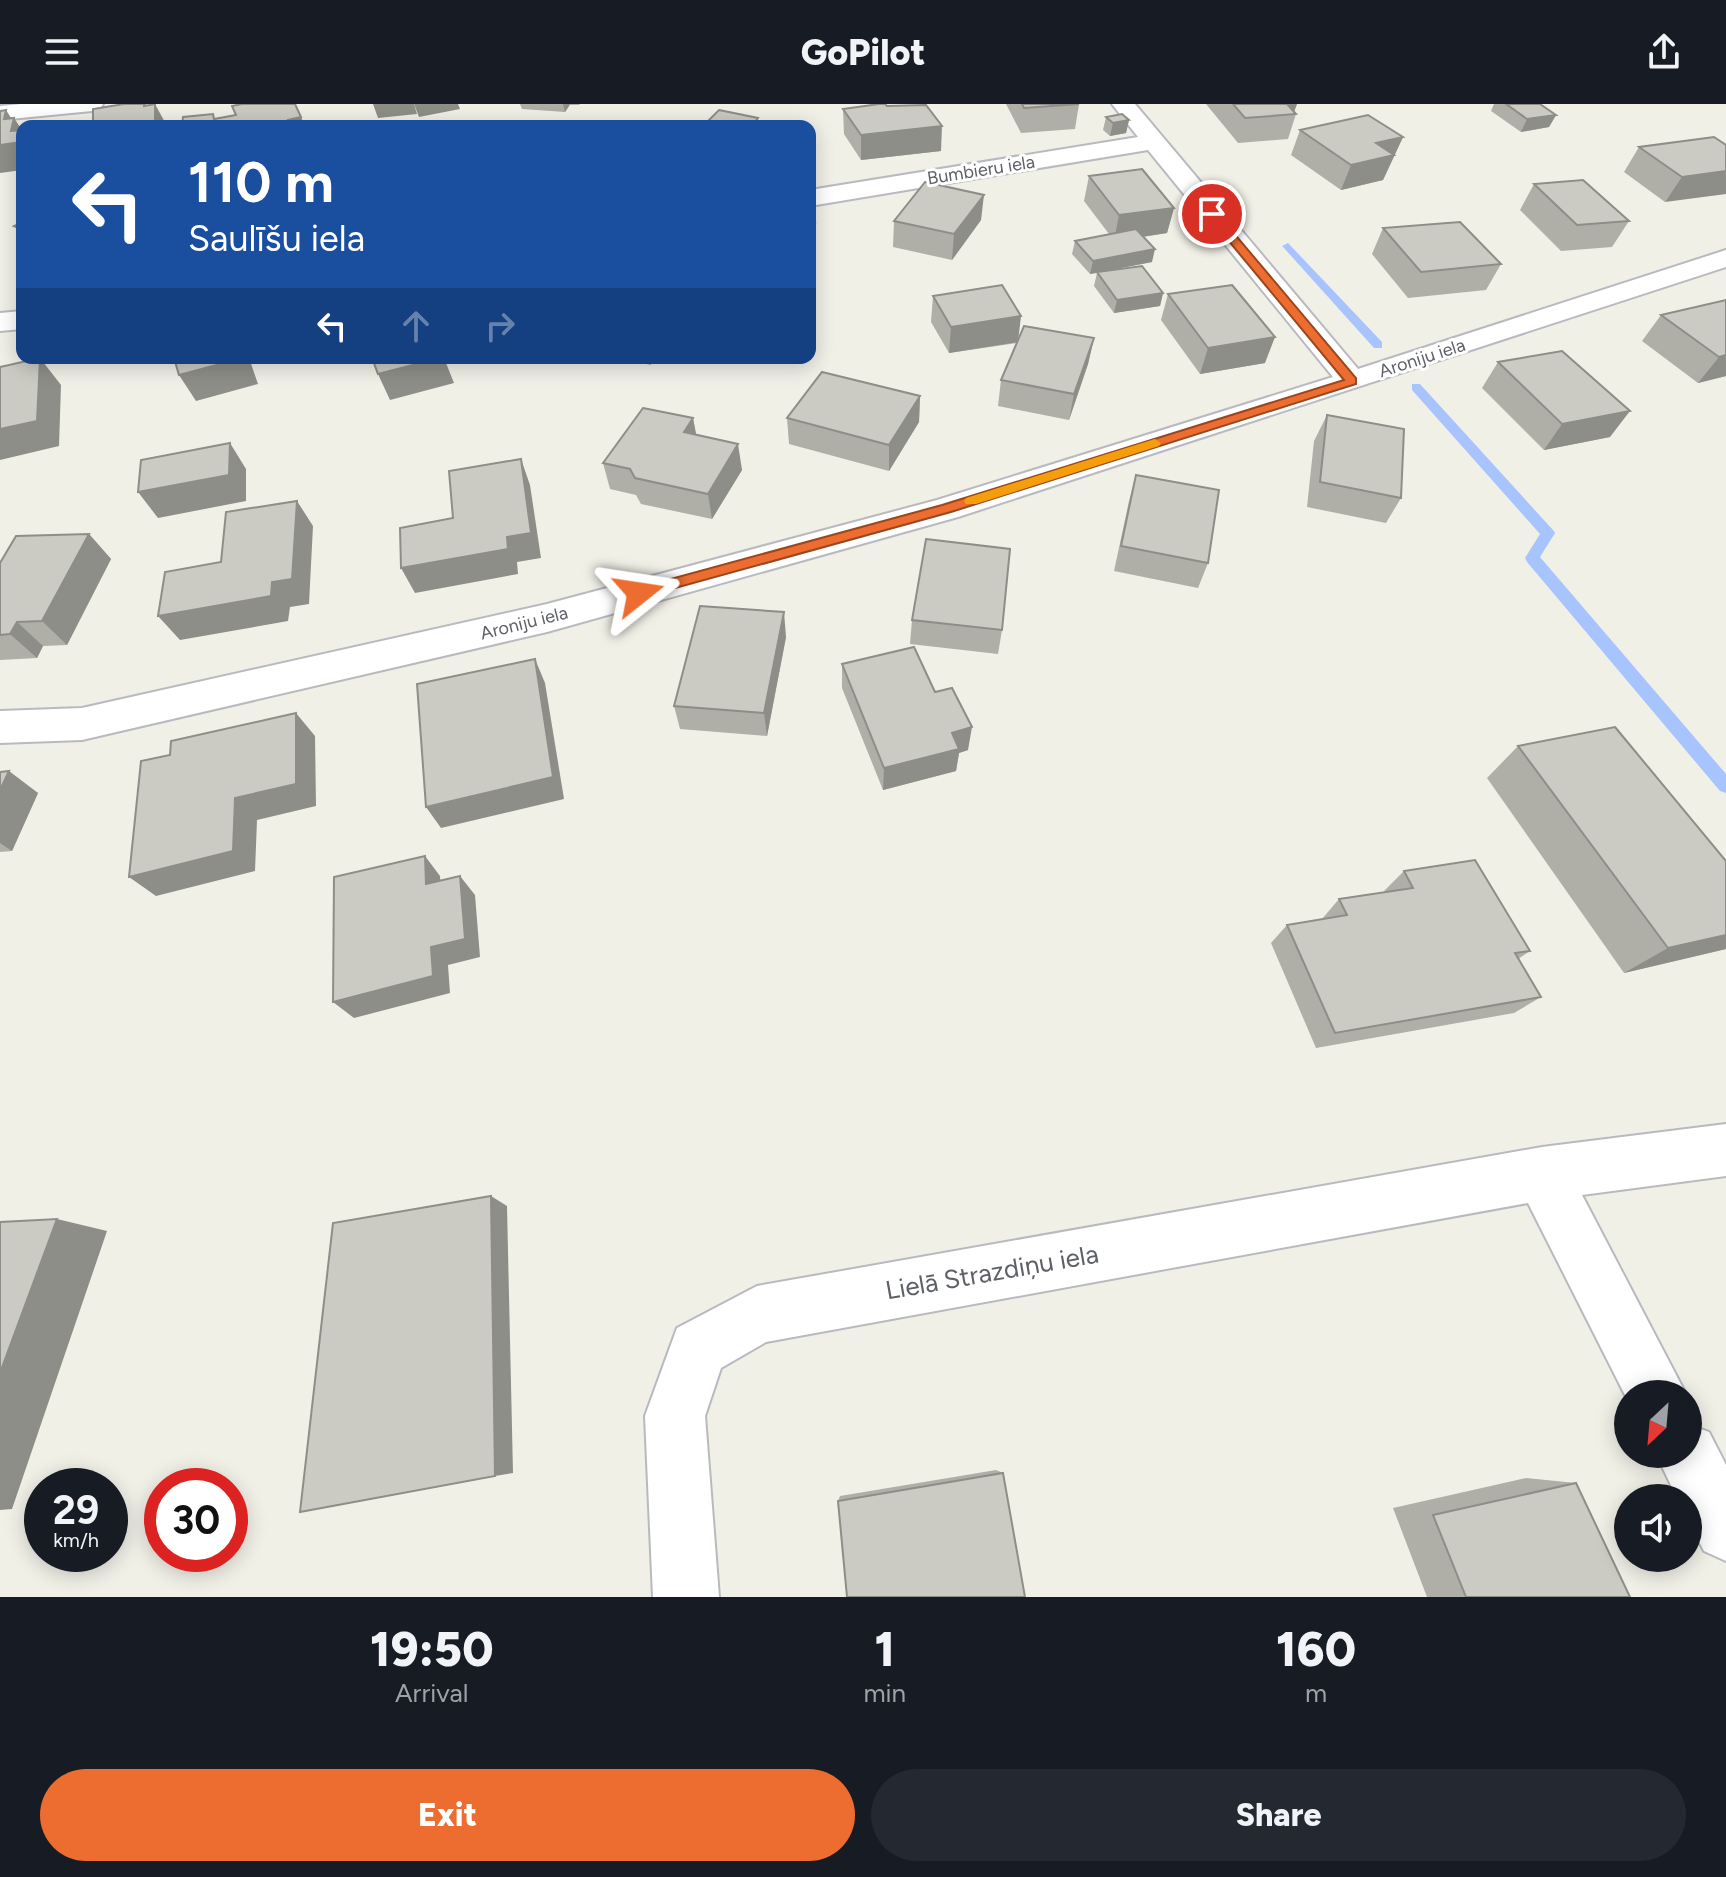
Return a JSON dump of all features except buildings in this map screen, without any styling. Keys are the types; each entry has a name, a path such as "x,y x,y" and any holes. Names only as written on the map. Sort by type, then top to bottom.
{"street":[{"path":"0,113 92,104"},
{"path":"1123,104 1352,381"},
{"name":"Bumbieru iela","path":"816,197 1152,142"},
{"name":"Aroniju iela","path":"0,727 82,724 547,618 946,509 1352,381 1726,258"},
{"name":"Lielā Strazdiņu iela","path":"686,1597 675,1416 698,1349 757,1315 1542,1174 1726,1150"},
{"path":"1542,1174 1649,1380"},
{"path":"1694,1468 1726,1529"}],"waterway":[{"path":"1288,246 1378,345"},
{"path":"1416,387 1548,533 1532,558 1726,786"}],"slow traffic":[{"path":"971,501 1155,443"}],"route":[{"path":"639,593 946,509 1352,381 1212,214"}]}
